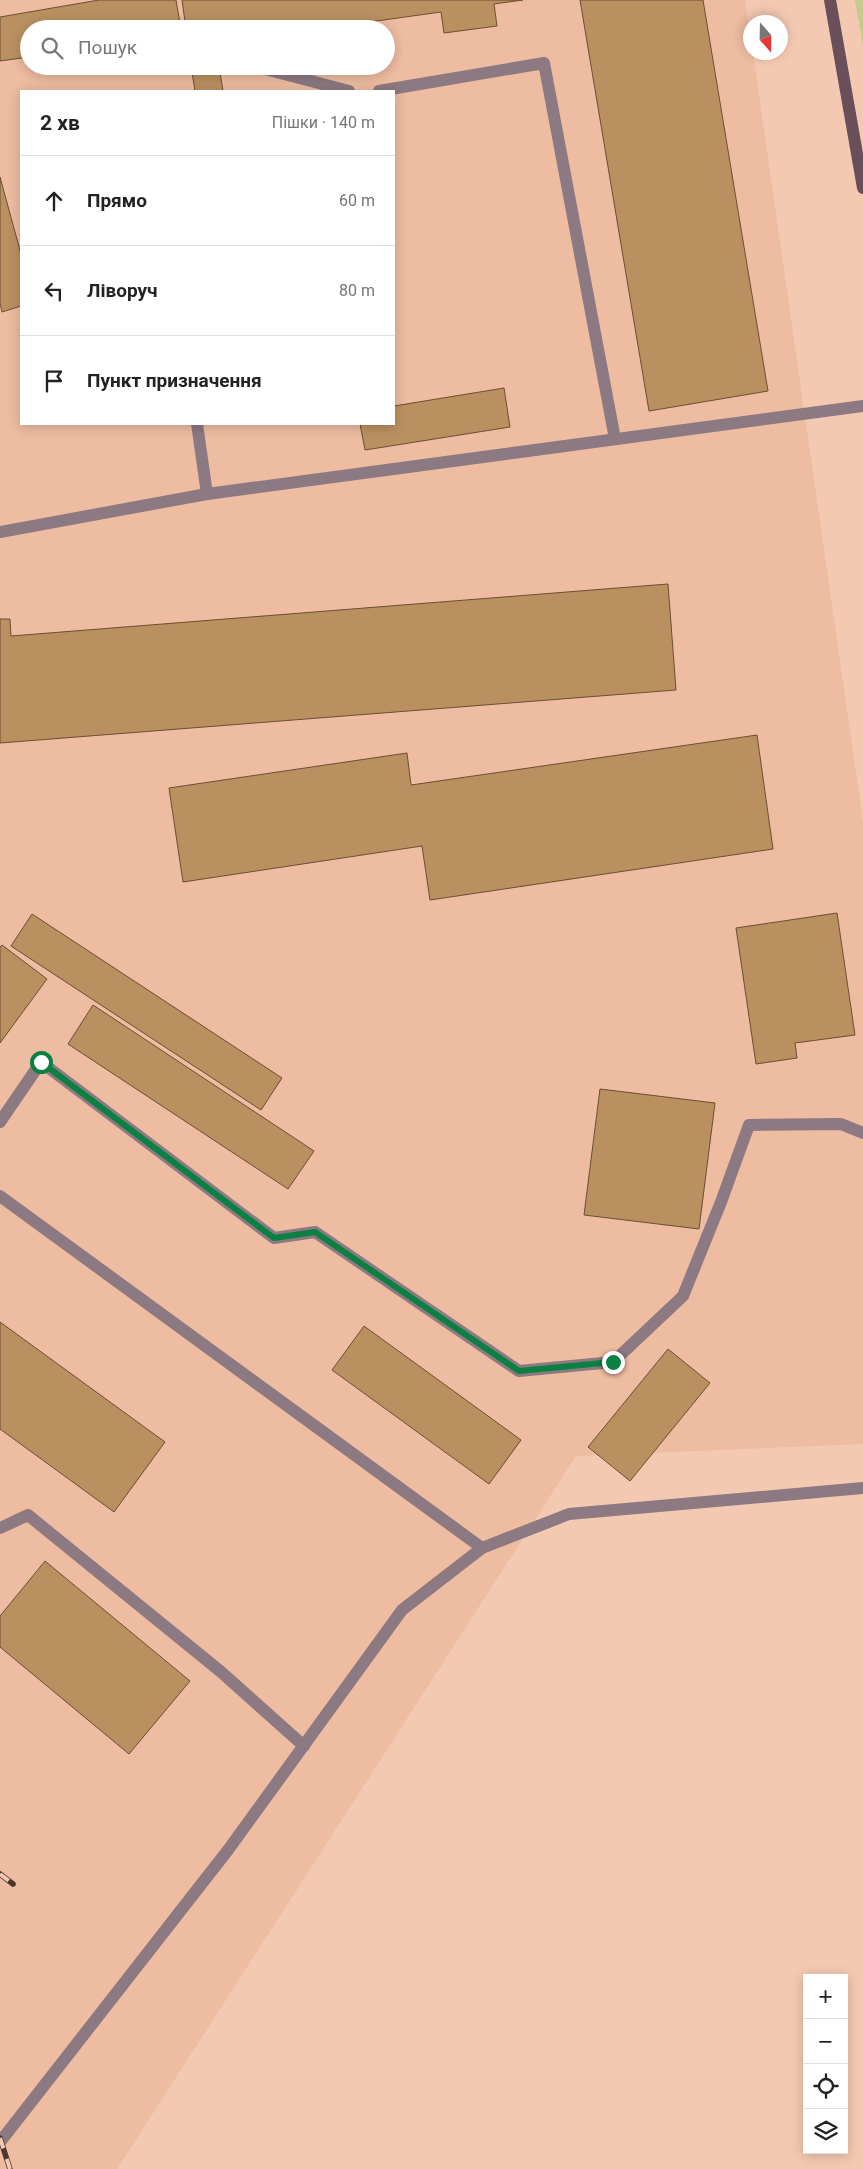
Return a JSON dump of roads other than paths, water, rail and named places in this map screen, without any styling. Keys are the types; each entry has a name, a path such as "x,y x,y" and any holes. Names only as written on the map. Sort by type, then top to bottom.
{"street":[{"path":"830,0 863,188"}],"lane":[{"path":"385,90 544,62 615,439"},
{"path":"288,75 345,90"},
{"path":"0,532 208,494 863,406"},
{"path":"197,425 208,494"},
{"path":"0,1122 41,1062 274,1238 315,1232 519,1371 613,1362 683,1296 722,1202 749,1126 840,1124 863,1133"},
{"path":"0,1196 482,1548"},
{"path":"0,2142 228,1850 402,1610 482,1548 569,1514 863,1488"},
{"path":"0,1528 28,1515 220,1671 304,1746"}],"railway":[{"path":"0,1874 13,1884"},
{"path":"0,2138 10,2169"}]}
